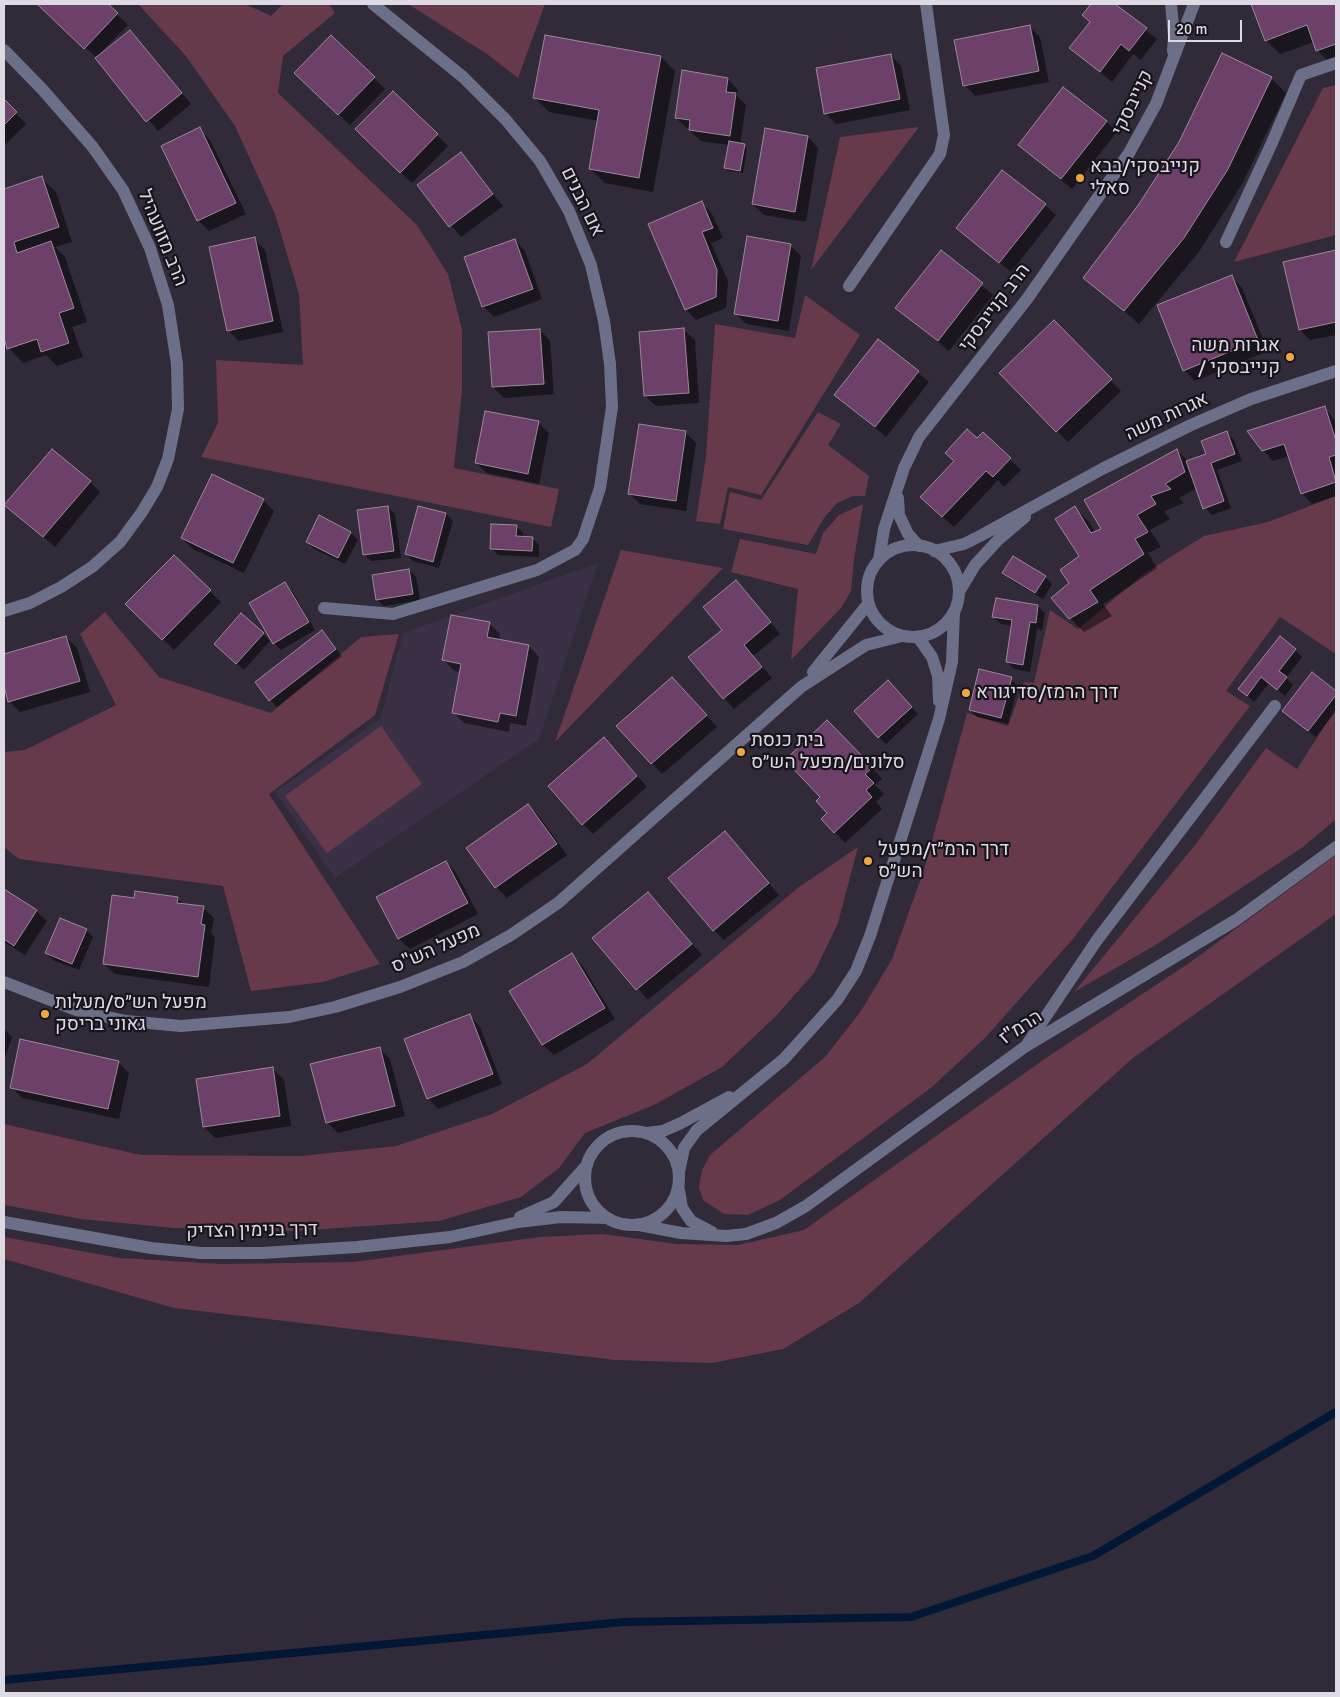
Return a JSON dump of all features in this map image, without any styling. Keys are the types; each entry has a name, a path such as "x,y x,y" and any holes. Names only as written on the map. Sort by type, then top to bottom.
{"street":[{"name":"אם הבנים","path":"324,608 393,614 537,570 575,550 583,539 600,488 612,407 610,364 604,321 591,265 569,211 540,161 506,120 463,77 373,4"},
{"path":"848,286 940,154 944,135 926,4"},
{"path":"1170,68 1174,37 1172,4"},
{"path":"1170,68 1194,4"},
{"name":"הרב מזוועהיל","path":"4,50 42,89 92,146 123,190 150,248 168,305 177,364 178,409 168,459 157,487 142,512 120,542 92,567 61,588 4,611"},
{"path":"1226,242 1271,145 1300,75 1336,63"},
{"name":"קנייבסקי","path":"1129,154 1156,104 1170,68"},
{"name":"הרב קנייבסקי","path":"879,560 884,529 904,468 919,437 1026,298 1129,154"},
{"name":"אגרות משה","path":"934,551 964,544 1046,499 1199,421 1251,399 1336,371"},
{"name":"הרב קנייבסקי","path":"898,488 899,515 908,534 919,546"},
{"name":"אגרות משה","path":"959,592 975,565 998,540 1046,499"},
{"path":"586,1166 585,1181 588,1196 596,1208 607,1218 622,1224 639,1225 653,1221 665,1213 674,1201 679,1188 684,1148 697,1130 784,1059 837,1000 856,971 870,936 939,720 952,662 954,612 959,592 952,568 934,551 919,546 904,546 890,551 879,560 870,573 867,589 868,604 876,619 887,630 902,636 918,637 932,633 945,624 954,612"},
{"name":"מפעל הש\"ס","path":"801,687 868,604"},
{"name":"מפעל הש\"ס","path":"4,982 76,1010 126,1020 181,1026 289,1017 335,1007 400,987 463,962 511,936 558,904 801,687 866,645 902,636"},
{"path":"918,637 932,657 938,676 939,720"},
{"path":"1026,1046 1097,940 1275,706"},
{"name":"הרמ\"ז","path":"639,1225 681,1233 726,1236 746,1234 776,1223 806,1206 1026,1046 1236,920 1336,847"},
{"path":"647,1133 663,1131 681,1123 756,1082"},
{"path":"502,1225 554,1202 586,1166 592,1152 603,1141 616,1133 632,1130 647,1133 659,1139 669,1148 676,1159 680,1172"},
{"name":"הרמ\"ז","path":"679,1188 682,1208 691,1221 706,1230 726,1236"},
{"path":"502,1225 561,1217 607,1218"},
{"name":"דרך בנימין הצדיק","path":"4,1222 151,1248 201,1253 262,1253 357,1247 450,1237 502,1225"}],"shaded area":[{"path":"138,4 245,4 271,16 283,4 329,4 335,13 283,56 278,93 417,225 448,274 462,330 462,391 454,468 559,489 551,527 201,457 218,423 216,360 303,365 299,294 275,214 235,126 186,56"},
{"path":"408,4 545,4 518,78 487,54"},
{"path":"1336,85 1336,235 1234,262 1323,88"},
{"path":"919,127 811,270 840,137"},
{"path":"805,295 860,335 761,495 728,487 720,524 696,521 706,456 715,324 795,338"},
{"path":"818,412 841,424 828,445 869,476 865,496 853,496 837,503 824,518 808,545 723,529 730,492 761,500"},
{"path":"1336,496 1336,654 1280,617 1226,691 1250,706 1073,939 986,1037 932,1087 780,1200 748,1215 724,1214 703,1200 699,1187 702,1170 710,1155 825,1057 861,1011 892,959 924,870 967,713 1008,726 1024,682 1034,683 1050,610 1078,629 1145,573 1204,536 1268,522"},
{"path":"863,504 851,591 841,608 791,660 798,589 731,572 740,539 816,554 823,533 839,515"},
{"path":"621,550 723,568 555,742"},
{"path":"598,563 539,739 335,878 275,792 381,718 403,633"},
{"path":"105,612 159,677 271,713 361,637 399,634 375,715 269,794 380,964 323,982 251,991 223,886 19,859 4,847 4,752 25,750 116,705 80,634"},
{"path":"1336,708 1336,819 1303,847 1154,946 1074,992 1195,845 1266,748 1297,769"},
{"path":"381,726 422,784 327,853 285,796"},
{"path":"858,847 838,923 814,973 775,1017 722,1067 656,1104 585,1133 559,1168 521,1197 439,1221 294,1231 174,1228 81,1219 4,1205 4,1124 141,1155 301,1156 396,1146 492,1114 587,1064 799,887"},
{"path":"1336,855 1336,914 1133,1058 859,1303 783,1349 712,1363 615,1360 174,1308 4,1259 4,1237 120,1258 222,1264 354,1262 540,1237 603,1234 676,1244 738,1245 804,1230 1043,1060 1192,961"}],"building":[{"path":"37,4 108,4 118,13 84,49"},
{"path":"1091,4 1115,4 1147,28 1129,51 1121,44 1100,72 1069,48 1090,22 1082,15"},
{"path":"1251,4 1336,4 1336,44 1316,51 1307,25 1265,41"},
{"path":"1030,25 1039,71 963,86 954,40"},
{"path":"130,30 182,93 146,122 95,58"},
{"path":"331,35 375,77 338,115 294,73"},
{"path":"545,35 661,56 639,178 589,169 599,110 533,98"},
{"path":"1222,53 1272,77 1228,169 1184,238 1124,311 1083,278 1139,204 1179,142"},
{"path":"891,54 900,99 824,114 816,68"},
{"path":"682,70 728,78 726,92 736,93 730,136 689,130 690,120 675,118"},
{"path":"1063,87 1107,121 1061,179 1018,145"},
{"path":"393,91 438,134 400,173 355,129"},
{"path":"4,99 17,112 4,125"},
{"path":"200,127 236,203 197,221 161,146"},
{"path":"765,128 808,136 795,212 752,204"},
{"path":"729,141 745,144 740,171 724,168"},
{"path":"461,152 493,194 449,227 417,185"},
{"path":"1002,170 1046,204 999,263 956,228"},
{"path":"42,176 59,227 14,242 17,253 51,241 74,308 59,313 69,343 41,352 37,339 7,349 4,338 4,189"},
{"path":"702,201 713,228 702,232 717,270 716,297 685,310 648,224"},
{"path":"747,236 791,244 778,321 734,314"},
{"path":"255,237 273,321 227,331 209,247"},
{"path":"515,239 533,289 482,307 464,257"},
{"path":"941,250 983,283 938,341 895,308"},
{"path":"1336,250 1336,322 1299,330 1283,262"},
{"path":"1232,275 1258,340 1183,371 1157,305"},
{"path":"1054,320 1112,379 1056,432 999,373"},
{"path":"684,328 689,393 644,396 639,332"},
{"path":"540,329 544,384 492,387 488,332"},
{"path":"878,339 919,371 875,427 834,395"},
{"path":"1325,406 1336,441 1336,455 1329,457 1336,482 1301,494 1284,444 1262,451 1247,431"},
{"path":"485,411 539,421 528,474 475,463"},
{"path":"639,424 686,431 676,501 628,494"},
{"path":"967,429 977,438 983,432 1011,458 993,477 986,471 942,517 920,497 954,461 945,453"},
{"path":"1227,431 1235,454 1211,463 1224,501 1203,509 1186,461 1206,454 1201,441"},
{"path":"52,449 91,481 43,537 4,505"},
{"path":"1177,449 1185,472 1165,484 1171,489 1151,496 1156,504 1137,515 1148,532 1135,539 1144,554 1090,590 1098,602 1069,619 1051,598 1069,583 1060,570 1079,556 1055,519 1075,506 1091,533 1101,529 1084,500"},
{"path":"212,474 264,499 233,563 181,538"},
{"path":"388,506 394,551 363,555 357,510"},
{"path":"418,506 446,513 433,562 405,554"},
{"path":"319,515 351,532 338,558 306,542"},
{"path":"491,524 517,525 516,536 533,537 532,551 490,549"},
{"path":"174,555 211,590 162,640 125,604"},
{"path":"1013,556 1046,576 1035,593 1002,573"},
{"path":"409,569 413,594 376,600 372,575"},
{"path":"736,580 771,622 744,645 762,667 723,699 688,657 722,630 703,607"},
{"path":"285,582 309,622 273,644 249,603"},
{"path":"996,598 1038,605 1036,623 1030,622 1023,665 1006,662 1012,620 992,617"},
{"path":"241,613 264,633 236,664 214,644"},
{"path":"451,615 490,622 487,637 529,645 516,716 500,713 498,722 452,713 461,664 442,660"},
{"path":"322,630 336,649 269,701 255,682"},
{"path":"66,636 80,681 8,702 4,686 4,654"},
{"path":"1280,636 1296,649 1279,671 1287,677 1277,690 1261,677 1247,696 1238,689"},
{"path":"979,669 1012,677 1001,718 969,710"},
{"path":"1312,672 1336,691 1336,695 1308,731 1282,711"},
{"path":"672,677 707,715 651,764 616,726"},
{"path":"888,680 912,707 878,738 854,711"},
{"path":"827,720 873,767 865,774 874,783 866,790 872,797 834,833 821,819 827,813 816,801 820,797 785,760"},
{"path":"604,737 637,776 582,825 548,786"},
{"path":"528,804 557,844 495,888 466,848"},
{"path":"725,831 769,883 713,931 668,878"},
{"path":"446,861 468,903 398,939 376,897"},
{"path":"4,889 37,910 14,946 4,939"},
{"path":"135,891 178,897 177,903 204,906 201,924 205,925 198,977 103,964 112,895 134,898"},
{"path":"648,892 692,944 636,990 592,938"},
{"path":"60,918 87,929 72,964 45,953"},
{"path":"572,953 605,1008 542,1045 509,991"},
{"path":"470,1014 493,1074 427,1099 404,1039"},
{"path":"20,1039 119,1061 108,1109 10,1088"},
{"path":"380,1047 395,1106 326,1123 310,1064"},
{"path":"273,1067 280,1116 203,1127 196,1079"}],"waterway":[{"path":"4,1680 623,1622 911,1617 1093,1556 1336,1412"}],"place":[{"name":"קנייבסקי/בבא סאלי","path":"1080,178"},
{"name":"אגרות משה / קנייבסקי","path":"1290,357"},
{"name":"דרך הרמז/סדיגורא","path":"966,693"},
{"name":"בית כנסת סלונים/מפעל הש״ס","path":"741,752"},
{"name":"דרך הרמ״ז/מפעל הש״ס","path":"868,861"},
{"name":"מפעל הש״ס/מעלות גאוני בריסק","path":"45,1014"}]}
